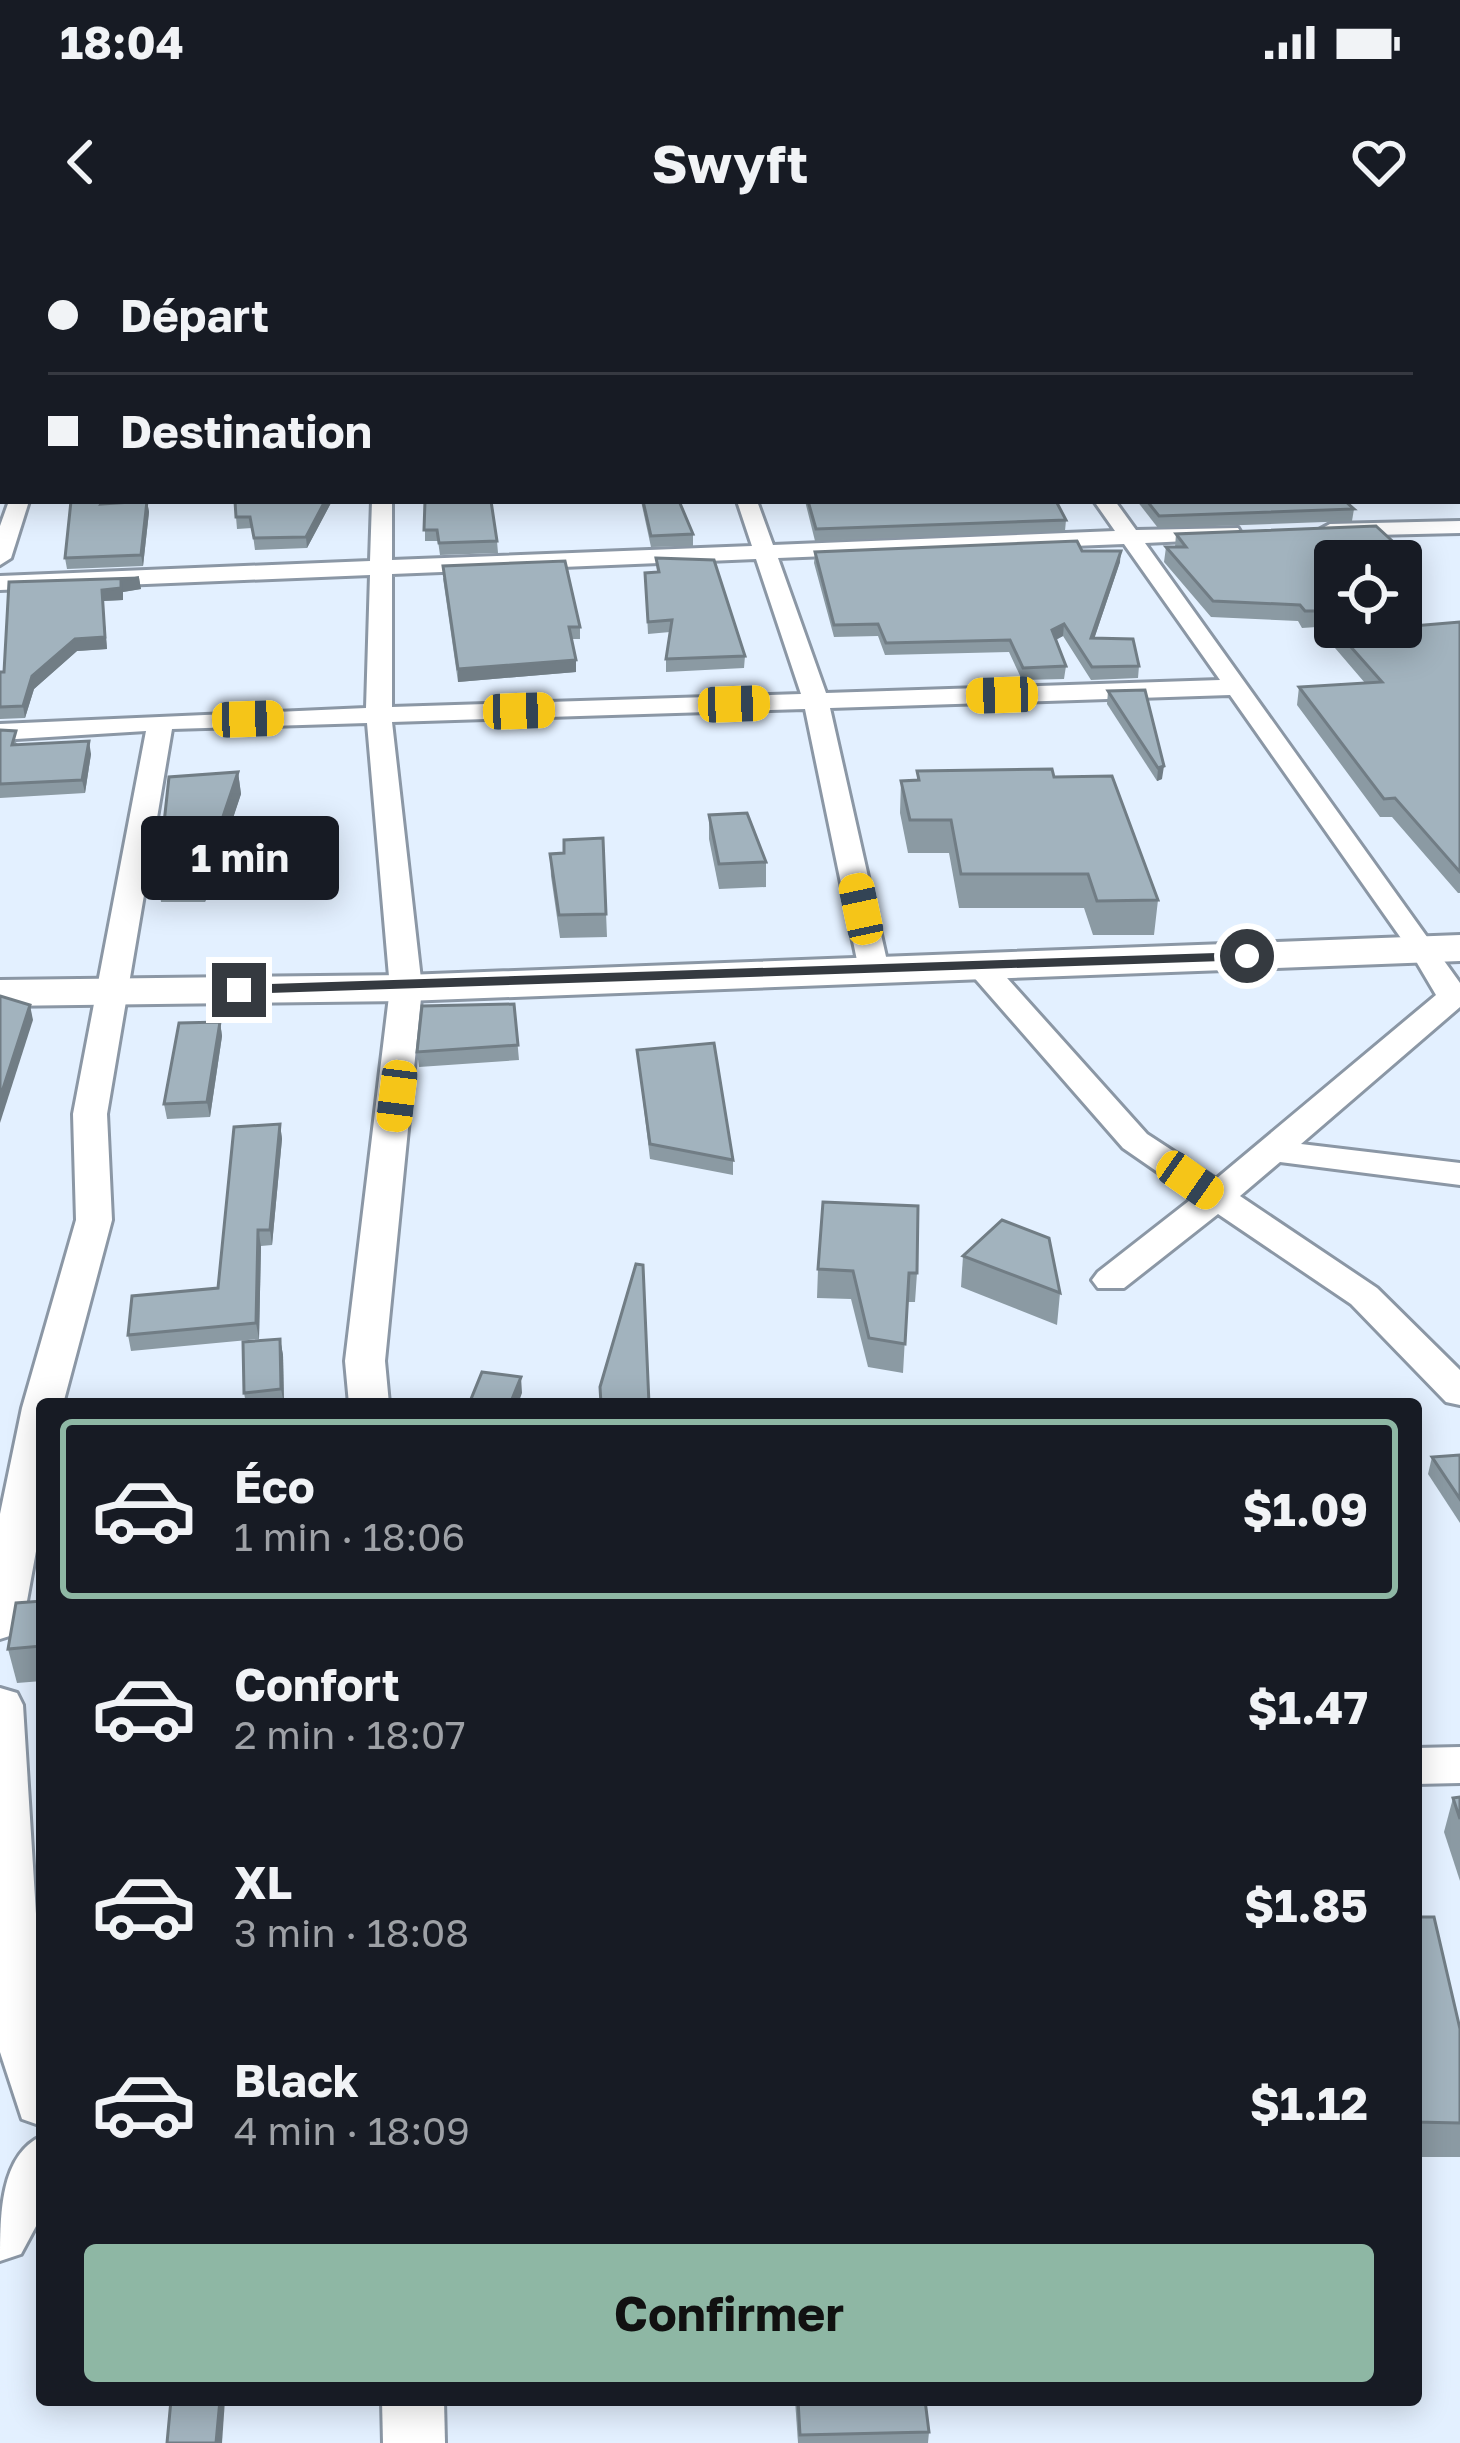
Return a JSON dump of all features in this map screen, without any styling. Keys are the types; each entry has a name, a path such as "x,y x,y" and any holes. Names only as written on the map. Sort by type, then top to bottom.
{"street":[{"path":"0,558 18,504"},
{"path":"368,1398 365,1361 406,988 379,715 382,504"},
{"path":"748,504 816,701 874,970"},
{"path":"1106,504 1234,686 1442,949 1453,997 1269,1150 1218,1200 1112,1280"},
{"path":"1316,531 1460,526"},
{"path":"0,583 1245,533"},
{"path":"0,732 160,722 1234,686"},
{"path":"45,1398 94,1220 90,1114 160,722"},
{"path":"0,993 406,988 1442,949"},
{"path":"980,966 1135,1141 1364,1295 1460,1393"},
{"path":"1269,1150 1460,1174"},
{"path":"0,1623 36,1441"},
{"path":"0,1705 15,2010 36,2082"},
{"path":"1422,1766 1460,1765"},
{"path":"0,2235 36,2172"},
{"path":"413,2406 414,2443"}],"building":[{"path":"71,504 147,504 141,555 65,558"},
{"path":"235,504 323,504 306,537 254,538 250,517 236,517"},
{"path":"425,504 491,504 497,541 439,543 437,530 424,530"},
{"path":"644,504 680,504 693,534 651,536"},
{"path":"809,504 1058,504 1066,520 816,529"},
{"path":"1149,504 1348,504 1354,509 1159,516"},
{"path":"1376,526 1391,540 1314,540 1314,611 1305,611 1300,605 1213,601 1166,547 1186,547 1176,534"},
{"path":"1077,541 1082,551 1121,551 1091,638 1133,639 1139,666 1092,667 1064,624 1052,630 1066,666 1023,668 1010,640 886,643 878,624 834,625 815,552"},
{"path":"656,558 714,560 745,656 666,659 672,620 648,622 645,573 659,572"},
{"path":"565,561 580,627 569,627 576,660 458,669 443,566"},
{"path":"139,578 121,580 121,588 102,590 105,637 75,639 32,676 23,706 0,707 9,582"},
{"path":"1460,622 1460,872 1395,798 1384,799 1299,687 1382,682 1352,648 1422,648 1422,625"},
{"path":"1145,690 1164,766 1158,768 1108,691"},
{"path":"0,730 16,731 12,745 89,741 82,780 0,784"},
{"path":"1052,769 1054,777 1112,776 1158,900 1097,901 1088,874 961,874 951,820 910,820 901,781 919,780 917,771"},
{"path":"238,772 202,879 158,879 171,823 164,823 169,777"},
{"path":"747,813 766,862 719,864 709,815"},
{"path":"603,838 606,914 559,915 550,854 564,853 564,840"},
{"path":"0,996 30,1005 0,1098"},
{"path":"514,1004 518,1045 417,1052 422,1006"},
{"path":"220,1022 207,1102 164,1104 179,1023"},
{"path":"714,1043 733,1160 650,1144 637,1050"},
{"path":"280,1124 270,1230 258,1230 256,1323 128,1335 132,1296 218,1288 234,1127"},
{"path":"823,1202 918,1206 917,1273 909,1273 905,1344 869,1338 853,1271 818,1269"},
{"path":"1002,1220 1049,1238 1060,1293 963,1256"},
{"path":"636,1264 643,1265 649,1398 601,1398"},
{"path":"280,1339 281,1389 244,1393 243,1342"},
{"path":"482,1372 521,1377 512,1398 471,1398"},
{"path":"1460,1455 1460,1499 1432,1457"},
{"path":"36,1601 36,1647 8,1649 16,1603"},
{"path":"1422,1917 1434,1917 1460,2029 1460,2123 1422,2122"},
{"path":"170,2406 219,2406 216,2443 167,2443"},
{"path":"798,2406 926,2406 929,2432 800,2435"}],"route":[{"path":"239,990 406,988 1247,956"}]}
